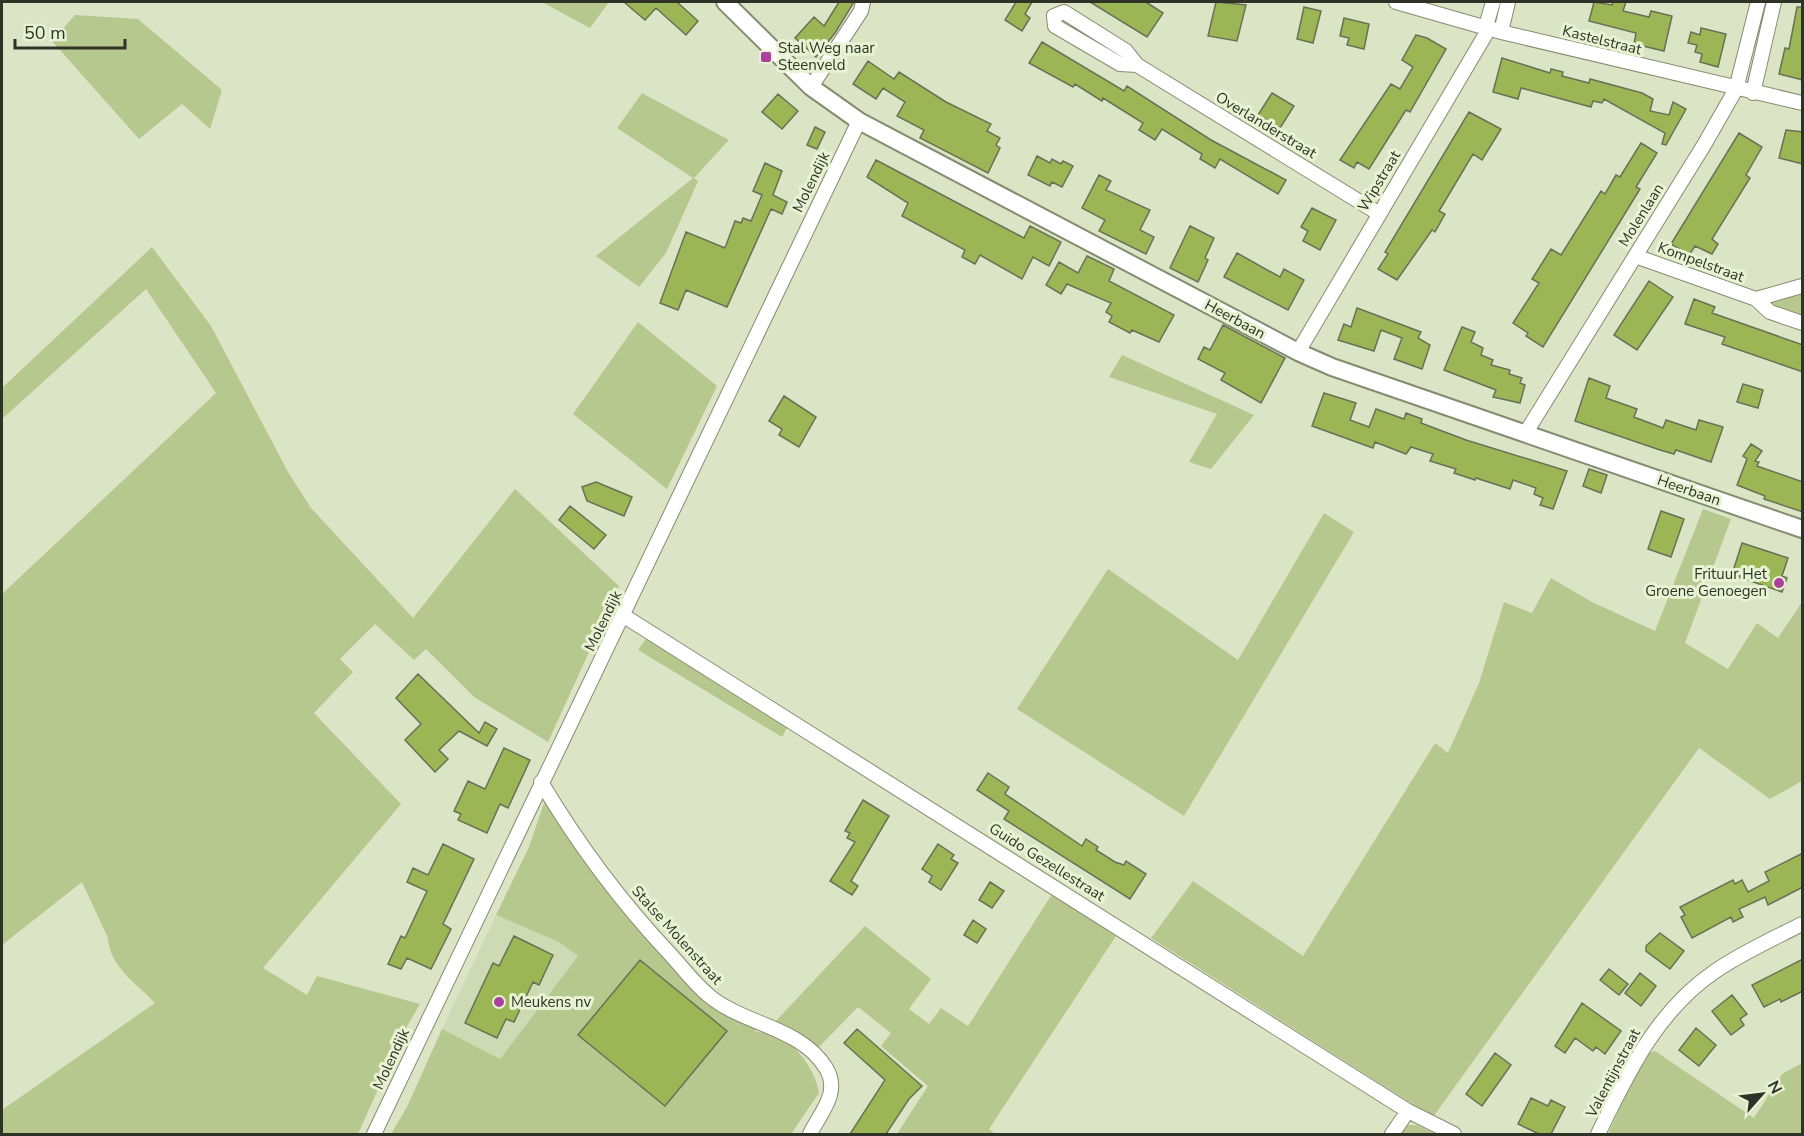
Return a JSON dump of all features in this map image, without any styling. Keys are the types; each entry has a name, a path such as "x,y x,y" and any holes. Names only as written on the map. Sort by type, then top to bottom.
{"street":[{"name":"Heerbaan","path":"725,2 811,87 859,121 1298,352 1332,367 1803,529"},
{"path":"811,87 861,12 863,2"},
{"name":"Kastelstraat","path":"1396,2 1736,89 1803,103"},
{"name":"Wipstraat","path":"1492,2 1492,28"},
{"name":"Wipstraat","path":"1298,352 1378,213 1508,2"},
{"name":"Molenlaan","path":"1526,434 1736,89 1758,2"},
{"path":"1753,93 1774,2"},
{"name":"Overlanderstraat","path":"1137,66 1120,64 1055,26 1054,16 1064,12 1126,51 1137,66 1378,213"},
{"name":"Molendijk","path":"374,1134 859,121"},
{"name":"Kompelstraat","path":"1635,256 1756,299 1770,312 1803,323"},
{"name":"Kompelstraat","path":"1756,299 1803,286"},
{"name":"Guido Gezellestraat","path":"624,616 1408,1111 1454,1134"},
{"name":"Stalse Molenstraat","path":"542,782 590,860 634,914 708,994 736,1012 786,1034 826,1067 831,1079 830,1100 810,1134"},
{"name":"Valentijnstraat","path":"1598,1134 1636,1058 1674,1008 1712,973 1803,924"},
{"path":"1392,1134 1408,1111"}],"shaded area":[{"path":"542,2 609,2 590,28"},
{"path":"75,15 138,19 222,90 210,129 182,104 139,139 52,41"},
{"path":"642,93 729,140 694,178 698,181 666,253 639,287 596,256 693,178 617,128"},
{"path":"152,247 211,326 288,472 311,508 413,618 515,489 619,586 548,742 474,697 426,649 414,660 375,624 340,659 353,672 314,713 401,804 263,968 307,995 317,976 420,1004 402,1035 358,1134 2,1134 2,1110 155,1003 125,974 113,957 108,938 82,882 2,945 2,594 216,393 146,289 2,419 2,388"},
{"path":"1802,290 1802,319 1772,308 1768,303"},
{"path":"638,322 717,386 667,489 573,414"},
{"path":"1122,355 1254,415 1211,469 1189,462 1217,414 1109,377"},
{"path":"1703,509 1731,519 1685,643 1728,669 1757,623 1778,638 1802,602 1802,781 1770,799 1699,748 1433,1117 1151,938 1193,881 1303,956 1435,743 1448,753 1479,683 1504,602 1532,613 1551,578 1592,602 1655,631"},
{"path":"1324,513 1354,532 1184,816 1017,709 1108,569 1238,660"},
{"path":"646,639 788,726 782,737 638,650"},
{"path":"544,803 551,806 691,984 758,1027 755,1032 778,1036 797,1051 805,1061 812,1071 819,1093 791,1134 391,1134 407,1107 442,1029 500,1059 578,956 559,942 496,915 529,847"},
{"path":"1052,894 1116,936 989,1129 995,1134 897,1134 928,1086 881,1046 891,1033 858,1007 817,1049 800,1035 775,1022 865,926 931,979 909,1009 929,1024 941,1008 968,1026"},
{"path":"496,915 559,942 578,956 500,1059 442,1029"},
{"path":"1655,1051 1754,1118 1782,1074 1802,1063 1802,1134 1608,1134 1644,1054"},
{"path":"1405,1125 1417,1125 1435,1134 1397,1134"}],"building":[{"path":"624,2 677,2 698,21 686,35 656,8 645,20"},
{"path":"839,2 854,2 835,33 816,57 795,38 814,17 824,26"},
{"path":"1016,2 1032,2 1025,14 1030,18 1022,31 1005,20"},
{"path":"1090,2 1146,2 1163,13 1147,37"},
{"path":"1216,2 1246,5 1237,41 1208,36"},
{"path":"1594,2 1612,5 1613,2 1626,2 1623,11 1649,17 1651,11 1672,16 1664,51 1634,44 1636,33 1589,21"},
{"path":"1304,7 1321,11 1313,43 1297,39"},
{"path":"1797,7 1803,7 1803,80 1779,74 1785,48 1789,49"},
{"path":"1344,18 1369,24 1364,49 1347,45 1349,38 1340,36"},
{"path":"1701,28 1726,34 1718,67 1700,62 1702,54 1695,52 1697,45 1688,43 1691,32 1700,35"},
{"path":"1416,35 1427,38 1446,49 1410,112 1406,110 1369,169 1357,162 1354,168 1340,160 1391,84 1400,89 1413,67 1402,60"},
{"path":"1042,42 1124,91 1127,86 1211,140 1286,180 1278,194 1220,159 1215,168 1200,159 1202,154 1162,129 1155,140 1139,130 1143,123 1103,98 1102,101 1075,84 1073,87 1029,63"},
{"path":"1502,58 1550,73 1551,69 1563,72 1562,76 1589,83 1590,79 1642,93 1653,99 1650,111 1669,115 1673,102 1686,109 1666,145 1662,144 1665,133 1604,99 1602,103 1593,101 1591,107 1521,88 1518,99 1493,92"},
{"path":"868,61 894,79 899,72 946,102 991,124 987,131 1000,138 996,145 1000,148 988,173 920,138 924,130 897,116 905,102 883,88 876,99 853,84"},
{"path":"1272,93 1294,106 1280,128 1258,115"},
{"path":"778,94 798,111 782,129 762,112"},
{"path":"1469,112 1501,129 1482,160 1473,154 1439,211 1445,214 1435,232 1432,230 1397,280 1378,269 1388,254 1385,252"},
{"path":"815,127 825,132 817,149 807,145"},
{"path":"1786,130 1803,132 1803,164 1779,158"},
{"path":"1739,133 1762,147 1746,175 1750,178 1712,239 1718,244 1712,254 1695,246 1689,255 1671,244"},
{"path":"1641,143 1657,153 1636,187 1640,189 1543,347 1526,336 1528,333 1513,323 1539,283 1532,279 1551,249 1561,255 1601,191 1605,194 1616,175 1620,177"},
{"path":"1037,156 1050,163 1052,159 1061,164 1063,161 1073,166 1062,187 1052,182 1050,186 1028,175"},
{"path":"876,160 1024,238 1030,226 1061,242 1049,266 1033,257 1022,279 980,255 975,264 962,257 965,250 902,216 908,203 867,177"},
{"path":"765,163 782,171 773,195 787,202 782,214 771,209 727,307 686,290 678,310 660,303 686,232 725,248 735,221 741,223 743,218 751,221 762,195 753,191"},
{"path":"1099,175 1111,181 1106,190 1150,210 1140,230 1154,237 1146,254 1099,231 1105,220 1082,208"},
{"path":"1312,208 1336,220 1320,250 1303,241 1308,231 1301,227"},
{"path":"1190,226 1214,238 1205,258 1208,260 1198,282 1170,268"},
{"path":"1237,253 1280,277 1284,269 1304,280 1288,310 1224,277"},
{"path":"1087,256 1114,269 1109,281 1174,315 1159,342 1132,330 1130,333 1109,322 1112,316 1106,312 1111,303 1067,284 1061,294 1046,285 1059,262 1078,273"},
{"path":"1649,281 1673,297 1637,350 1614,335"},
{"path":"1694,299 1715,307 1712,313 1803,345 1803,372 1722,344 1725,337 1685,324"},
{"path":"1357,308 1421,332 1418,338 1430,345 1422,369 1394,359 1402,338 1381,330 1374,351 1338,340 1344,324 1351,327"},
{"path":"1223,325 1285,358 1261,403 1221,380 1225,373 1198,359 1204,347 1210,350"},
{"path":"1462,327 1475,332 1471,342 1483,348 1481,355 1493,360 1491,365 1510,370 1509,374 1522,378 1520,383 1525,385 1520,403 1493,397 1496,390 1444,370"},
{"path":"1589,378 1610,386 1606,398 1637,409 1634,417 1663,428 1666,420 1696,430 1699,420 1723,427 1711,462 1676,450 1674,454 1660,450 1575,421"},
{"path":"1743,384 1763,390 1758,408 1737,402"},
{"path":"1324,393 1356,403 1350,420 1369,427 1376,409 1404,419 1406,413 1422,419 1421,423 1466,440 1567,471 1553,509 1540,505 1543,498 1534,494 1536,488 1513,480 1510,489 1476,478 1475,480 1454,473 1456,469 1430,461 1433,454 1411,447 1406,454 1375,442 1373,448 1312,426"},
{"path":"784,396 816,417 799,447 779,435 782,429 769,421"},
{"path":"1751,444 1762,451 1755,461 1759,462 1757,466 1803,482 1803,512 1764,499 1765,496 1737,485 1747,459 1743,456"},
{"path":"1589,469 1607,475 1601,493 1583,486"},
{"path":"596,482 632,497 624,516 587,501 582,487"},
{"path":"570,506 606,535 594,549 559,520"},
{"path":"1661,511 1684,519 1671,557 1648,549"},
{"path":"1742,543 1788,558 1782,576 1787,578 1782,592 1739,577 1740,573 1733,571"},
{"path":"418,674 479,733 485,722 497,729 487,746 459,731 439,750 448,759 435,772 405,740 421,724 396,698"},
{"path":"504,748 530,760 508,808 500,804 487,833 458,820 461,814 454,811 468,781 485,789"},
{"path":"988,773 1009,787 1005,794 1082,846 1086,839 1098,847 1096,850 1115,862 1124,865 1126,861 1146,874 1130,899 1004,819 1009,811 977,790"},
{"path":"863,800 889,816 851,881 858,886 852,895 830,881 855,842 847,838 850,833 845,831"},
{"path":"443,844 474,859 443,924 451,929 431,969 407,958 401,969 388,964 401,936 405,938 427,891 407,882 413,868 428,875"},
{"path":"938,844 954,855 951,859 958,863 941,890 929,882 932,876 922,869"},
{"path":"1803,853 1803,887 1768,905 1765,897 1739,909 1743,917 1733,922 1731,917 1692,938 1681,917 1685,915 1680,907 1733,880 1735,884 1742,880 1748,892 1769,881 1765,872"},
{"path":"990,882 1004,891 992,908 979,900"},
{"path":"973,920 986,929 977,943 964,935"},
{"path":"1660,933 1684,951 1670,969 1646,951 1646,946"},
{"name":"Meukens nv","path":"514,936 553,955 539,985 533,982 514,1022 506,1019 497,1038 465,1023 493,963 499,966"},
{"path":"1803,959 1803,991 1781,1002 1780,999 1764,1007 1752,985"},
{"path":"640,960 727,1031 665,1106 578,1035"},
{"path":"1609,969 1628,984 1619,995 1600,980"},
{"path":"1640,973 1656,986 1641,1006 1625,993"},
{"path":"1732,995 1747,1014 1740,1019 1744,1025 1731,1035 1712,1011"},
{"path":"1582,1003 1621,1031 1605,1054 1596,1047 1593,1051 1575,1038 1565,1053 1555,1046"},
{"path":"1696,1028 1716,1045 1699,1066 1679,1050"},
{"path":"857,1029 922,1086 909,1099 886,1134 850,1134 885,1080 844,1043"},
{"path":"1495,1053 1511,1065 1482,1106 1466,1094"},
{"path":"1531,1098 1548,1106 1551,1100 1565,1107 1551,1134 1539,1134 1518,1124"}],"place":[{"name":"Stal Weg naar Steenveld","path":"766,57"},
{"name":"Frituur Het Groene Genoegen","path":"1779,583"},
{"name":"Meukens nv","path":"499,1002"}]}
